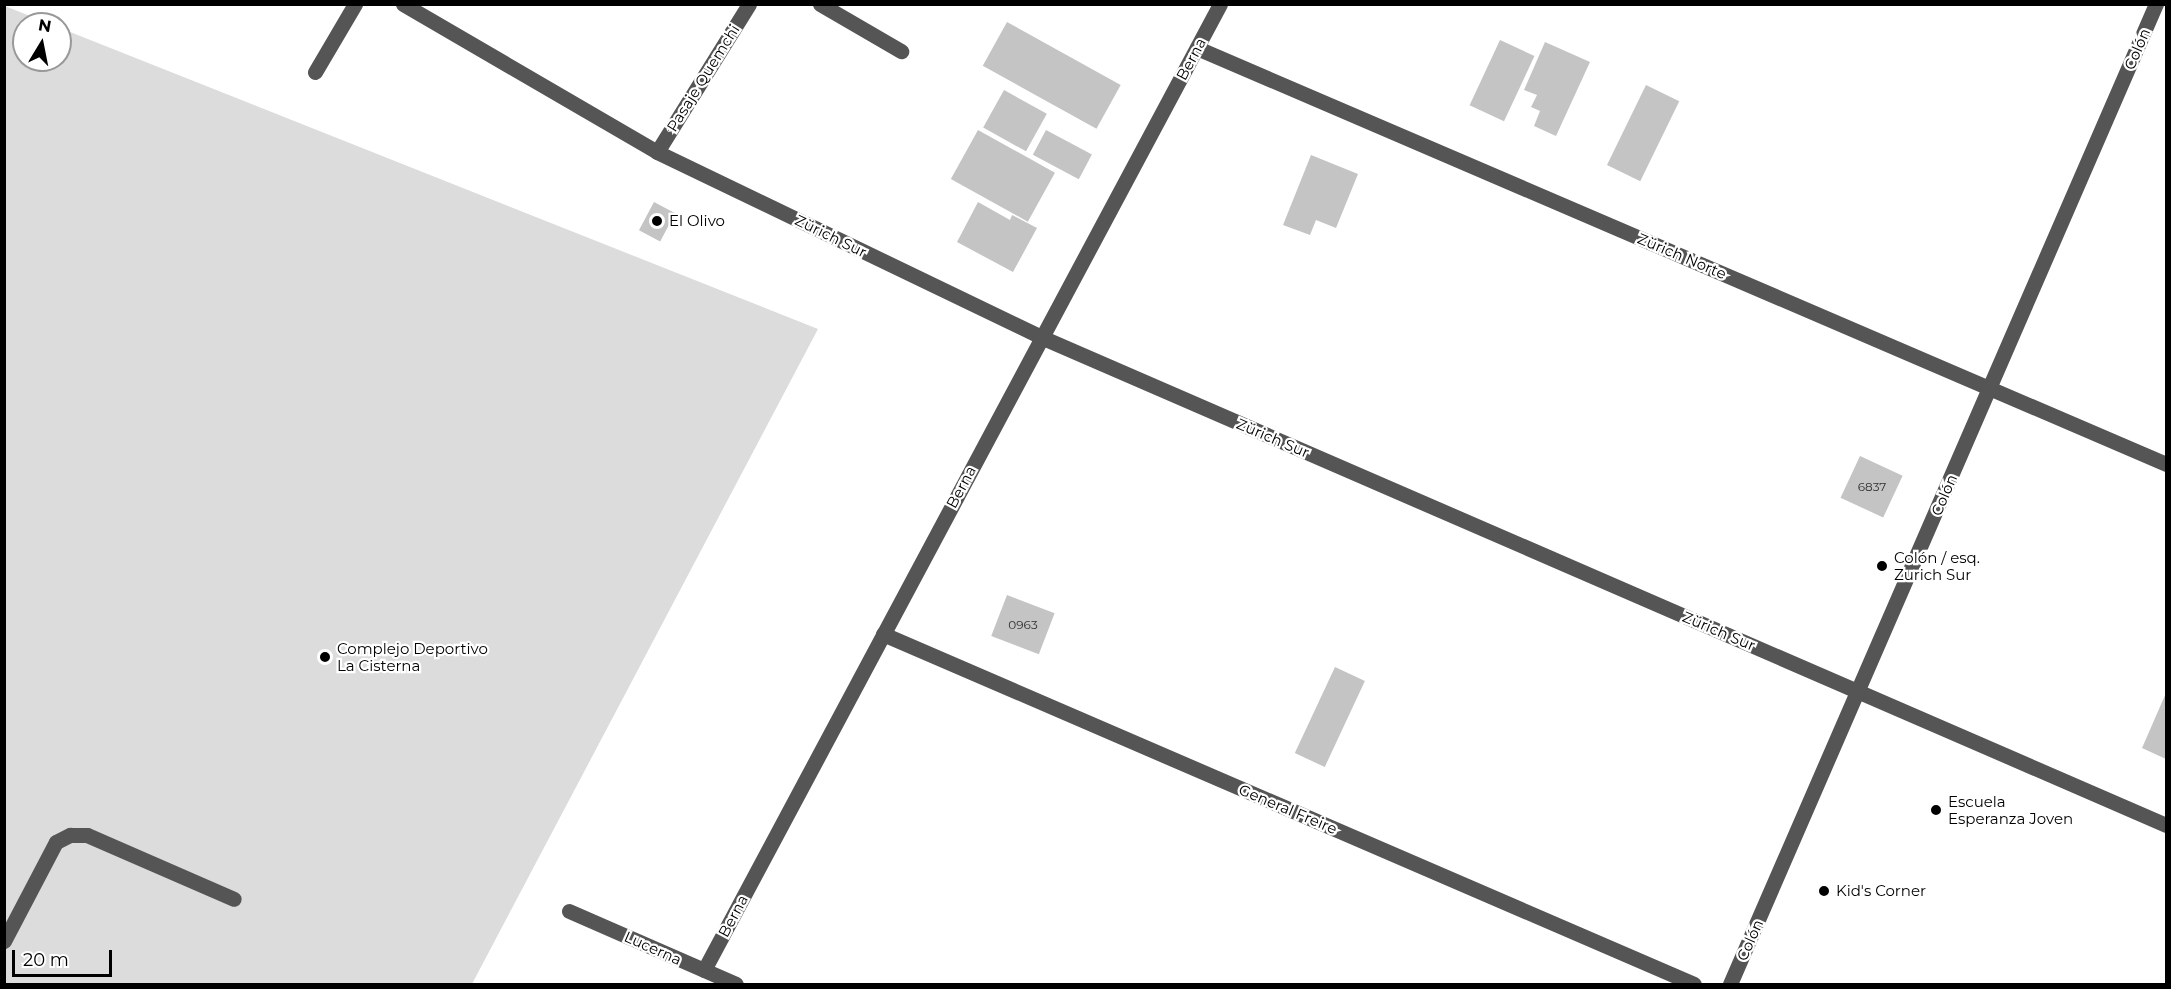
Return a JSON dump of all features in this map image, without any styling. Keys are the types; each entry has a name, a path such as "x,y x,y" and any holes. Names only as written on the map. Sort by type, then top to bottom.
{"street":[{"path":"315,72 355,4"},
{"name":"Zürich Sur","path":"403,4 657,152 1041,337 2166,825"},
{"name":"Pasaje Quemchi","path":"657,152 749,4"},
{"path":"820,4 901,51"},
{"name":"Berna","path":"704,970 1220,4"},
{"name":"Colón","path":"1730,984 1859,692 2156,4"},
{"name":"Zürich Norte","path":"1197,48 2166,464"},
{"name":"General Freire","path":"883,634 1694,984"},
{"path":"4,941 56,842 70,834 87,835 234,899"},
{"name":"Lucerna","path":"569,911 736,984"}],"shaded area":[{"name":"Complejo Deportivo La Cisterna","path":"5,6 20,12 12,12 12,72 72,72 72,33 818,329 472,984 5,984"}],"building":[{"path":"1007,22 1121,85 1096,129 983,66"},
{"path":"1500,40 1534,56 1504,121 1470,105"},
{"path":"1545,42 1590,62 1556,136 1534,126 1540,111 1531,107 1537,95 1524,90"},
{"path":"1646,85 1679,101 1640,181 1607,165"},
{"path":"1004,90 1047,114 1026,151 983,128"},
{"path":"978,130 1055,173 1028,222 951,179"},
{"path":"1046,130 1092,154 1079,179 1033,155"},
{"path":"1311,155 1358,174 1336,228 1316,220 1310,235 1283,225"},
{"name":"El Olivo","path":"654,202 675,213 660,242 639,230"},
{"path":"978,202 1010,220 1012,215 1037,228 1013,272 957,242"},
{"path":"1860,456 1903,476 1883,518 1841,498"},
{"path":"1007,595 1055,613 1039,654 991,636"},
{"path":"1335,667 1365,681 1325,767 1295,753"},
{"path":"2166,693 2166,759 2142,748"}],"place":[{"name":"El Olivo","path":"657,221"},
{"name":"Colón / esq. Zurich Sur","path":"1882,566"},
{"name":"Complejo Deportivo La Cisterna","path":"325,657"},
{"name":"Escuela Esperanza Joven","path":"1936,810"},
{"name":"Kid's Corner","path":"1824,891"}]}
